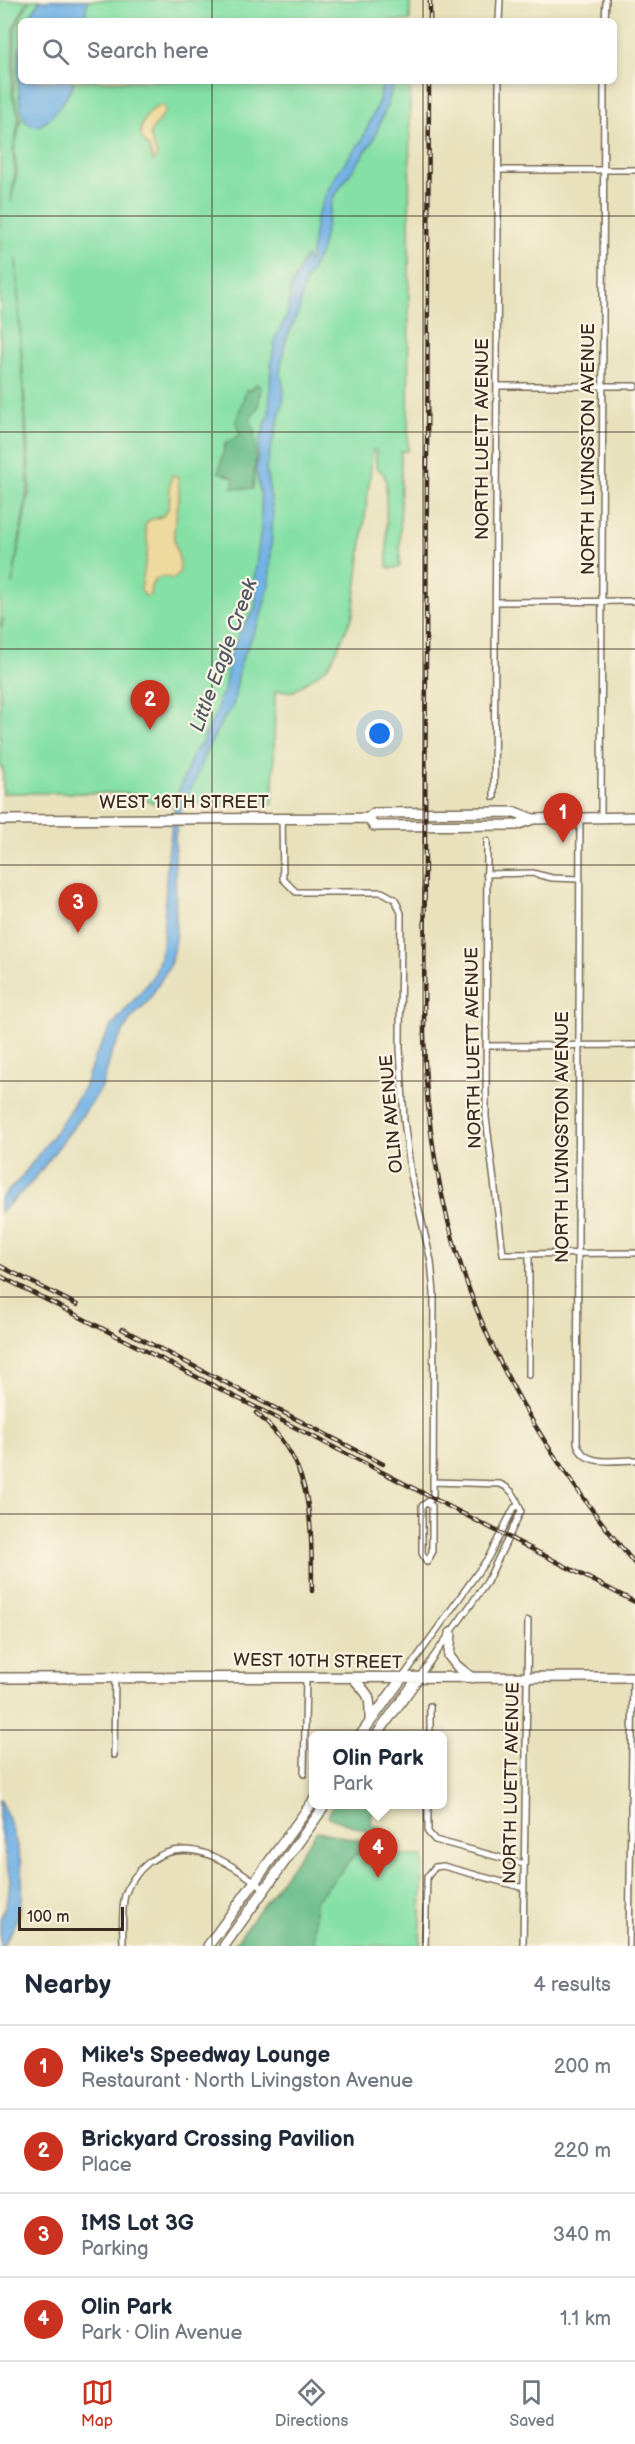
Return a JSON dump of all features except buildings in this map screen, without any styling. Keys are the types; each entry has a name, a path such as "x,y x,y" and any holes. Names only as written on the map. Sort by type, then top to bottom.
{"main road":[{"name":"WEST 16TH STREET","path":"0,820 368,818 374,813 504,812 515,812 533,819 635,817"},
{"path":"451,1633 450,1656 457,1666 472,1678"},
{"name":"WEST 10TH STREET","path":"0,1678 634,1677"},
{"path":"364,1731 402,1678"},
{"path":"380,1731 418,1678"},
{"path":"354,1679 369,1696 370,1722"},
{"path":"208,1946 309,1807"},
{"path":"224,1946 322,1809"}],"street":[{"path":"499,18 500,0"},
{"path":"605,18 606,0"},
{"name":"NORTH LUETT AVENUE","path":"494,797 499,84"},
{"name":"NORTH LIVINGSTON AVENUE","path":"601,817 604,84"},
{"path":"498,170 635,171"},
{"path":"497,386 635,386"},
{"path":"496,602 635,601"},
{"name":"NORTH LIVINGSTON AVENUE","path":"580,817 577,1442 583,1456 592,1460 635,1460"},
{"name":"OLIN AVENUE","path":"282,818 283,879 296,892 382,892 395,899 400,908 400,1048 404,1120 411,1175 434,1285 434,1482 433,1498 422,1506 422,1553 427,1562 432,1553 432,1506 428,1503"},
{"name":"NORTH LUETT AVENUE","path":"487,841 488,1141 503,1254 529,1254"},
{"path":"486,874 532,873 552,878 579,879"},
{"path":"486,1046 635,1045"},
{"path":"529,1375 529,1254 635,1253"},
{"path":"418,1678 487,1582 521,1511 511,1490 500,1484 434,1482"},
{"path":"402,1678 482,1567 498,1542 514,1508 519,1505"},
{"name":"NORTH LUETT AVENUE","path":"523,1946 528,1621"},
{"path":"114,1755 115,1677"},
{"path":"629,1946 634,1677"},
{"path":"304,1774 306,1678"},
{"path":"430,1706 430,1731"},
{"path":"428,1809 428,1832 435,1840 524,1864"},
{"path":"123,1946 123,1907 128,1887 138,1873 159,1856 177,1850 202,1852 230,1863 266,1889"},
{"path":"425,1946 427,1878 432,1869 442,1866 524,1888"}],"green space":[{"path":"0,0 28,0 13,28 12,95 19,118 13,151 15,172 11,202 17,172 14,151 21,118 14,96 15,28 18,22 18,84 410,84 408,451 401,451 400,566 391,569 387,566 386,481 384,474 376,467 376,451 373,450 353,615 326,668 294,691 275,691 273,804 156,804 128,793 3,793 3,768 0,767 0,632 4,618 0,628","holes":["16,259 30,486 12,585 28,485"]},
{"path":"30,0 410,0 410,18 20,18"},
{"path":"256,384 261,387 258,407 250,419 256,445 253,489 232,488 234,478 219,472 225,444 240,435 236,422 246,390 251,390"},
{"path":"332,1809 373,1809 371,1825 383,1827 382,1836 333,1819 328,1816"},
{"path":"317,1831 394,1848 397,1855 356,1854 315,1901 314,1946 233,1946"},
{"path":"356,1854 423,1856 420,1946 314,1946 315,1901"}],"sand":[{"path":"160,105 166,111 150,136 157,156 153,161 141,130 145,119"},
{"path":"172,475 177,476 179,483 174,537 179,571 172,579 165,576 156,579 151,586 150,595 145,596 141,589 148,547 145,525 149,520 158,518 168,510"}],"water":[{"path":"40,0 88,0 85,18 29,18"},
{"path":"19,84 73,84 60,107 39,126 26,121"},
{"path":"382,84 393,84 373,141 333,198 320,253 304,285 299,310 285,343 280,372 284,390 283,402 266,468 273,513 269,587 261,615 240,665 233,707 222,721 203,758 195,782 183,802 175,836 176,938 170,965 149,1000 130,1020 112,1052 102,1087 87,1109 33,1181 0,1213 0,1199 20,1179 56,1131 84,1088 94,1058 111,1027 155,973 163,939 167,863 175,801 193,754 201,744 217,711 224,691 230,655 240,632 255,609 256,599 253,588 261,528 261,498 256,470 260,439 269,414 271,364 276,336 287,316 291,287 305,257 308,263 310,261 316,219 326,194 337,173 362,140 379,101"},
{"path":"0,1798 17,1846 22,1880 22,1898 18,1914 3,1946 0,1946 0,1920 8,1897 10,1879 0,1830"}],"railway":[{"path":"430,0 430,18"},
{"path":"429,84 424,1033 428,1110 439,1183 456,1252 480,1318 510,1381 546,1443 587,1503 635,1564"},
{"path":"0,1266 77,1305"},
{"path":"0,1276 635,1602"},
{"path":"122,1329 383,1464"},
{"path":"256,1413 275,1432 290,1452 306,1494 311,1540 312,1591"}],"place":[{"name":"Brickyard Crossing Pavilion","path":"150,730"},
{"name":"Mike's Speedway Lounge","path":"563,843"},
{"name":"IMS Lot 3G","path":"78,933"},
{"name":"Olin Park","path":"378,1878"}],"water label":[{"name":"Little Eagle Creek","path":"223,655"}]}
